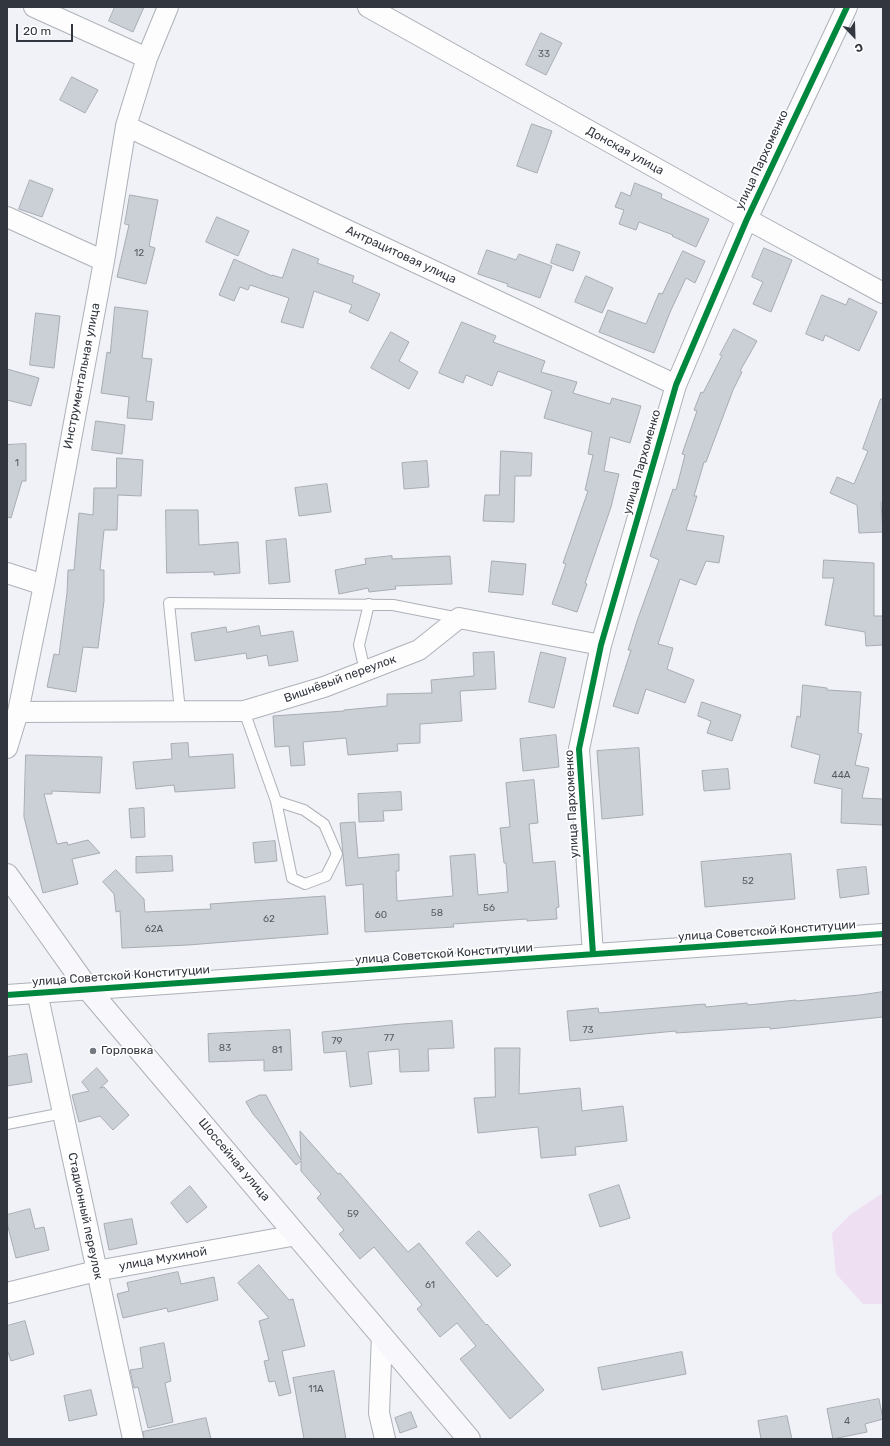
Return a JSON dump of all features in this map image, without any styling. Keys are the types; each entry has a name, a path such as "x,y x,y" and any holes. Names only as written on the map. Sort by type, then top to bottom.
{"street":[{"path":"34,7 147,58"},
{"name":"Инструментальная улица","path":"7,748 18,712 44,586 104,261 126,126 147,58 168,7"},
{"name":"Донская улица","path":"368,7 747,219 883,293"},
{"name":"улица Пархоменко","path":"593,954 579,750 601,644 676,385 747,219 847,7"},
{"name":"Антрацитовая улица","path":"126,126 676,385"},
{"path":"7,217 104,261"},
{"path":"7,573 44,586"},
{"path":"459,618 601,644"},
{"name":"Вишнёвый переулок","path":"18,712 244,711 324,688 419,650 459,618"},
{"name":"Шоссейная улица","path":"7,875 88,989 469,1439"},
{"name":"улица Советской Конституции","path":"7,994 883,934"},
{"name":"Стадионный переулок","path":"37,992 133,1439"},
{"name":"улица Мухиной","path":"7,1293 96,1271 297,1235"},
{"path":"382,1335 380,1413 385,1439"}],"lane":[{"path":"180,711 169,603 393,605 459,618"},
{"path":"365,671 359,645 369,604"},
{"path":"244,711 276,801 292,878 306,884 326,876 337,854 324,824 304,810 276,801"},
{"path":"7,1124 63,1113"}],"shaded area":[{"path":"883,1193 883,1304 863,1304 836,1274 832,1233 851,1214"}],"building":[{"path":"115,7 144,7 133,32 109,21"},
{"path":"541,33 562,43 546,75 526,65"},
{"path":"72,77 98,90 85,113 60,100"},
{"path":"532,124 552,131 537,173 517,166"},
{"path":"30,180 53,189 42,217 19,209"},
{"path":"635,183 662,194 661,198 709,219 696,247 672,236 673,235 639,222 636,230 619,224 624,210 615,207 621,192 630,196"},
{"path":"130,195 158,200 149,246 155,248 146,284 117,277 129,225 125,224"},
{"path":"217,217 249,231 238,256 206,242"},
{"path":"557,244 580,252 573,271 551,263"},
{"path":"764,248 792,260 771,312 753,304 763,282 752,277"},
{"path":"293,249 319,259 317,263 354,276 352,282 380,294 368,321 349,312 352,305 314,291 303,328 281,322 289,298 250,285 248,290 240,287 234,301 219,295 234,259 272,276 282,278"},
{"path":"487,250 516,260 519,254 552,266 540,298 507,286 508,284 478,274"},
{"path":"683,251 705,261 695,283 686,278 671,310 654,353 599,332 608,310 646,324 659,293 662,294"},
{"path":"586,276 613,288 602,313 575,302"},
{"path":"822,295 846,305 849,298 877,312 859,351 825,335 823,341 806,334"},
{"path":"115,307 148,311 142,358 152,359 146,401 154,402 152,420 127,418 129,397 101,393 107,352 110,353"},
{"path":"36,313 60,316 54,368 30,365"},
{"path":"462,322 496,336 493,342 545,361 541,372 577,382 573,393 610,404 612,398 641,406 630,443 610,437 604,471 619,474 611,507 585,583 587,584 577,612 552,604 566,564 563,563 588,491 585,490 593,455 588,454 592,432 544,418 552,391 498,371 492,386 466,375 463,383 439,373"},
{"path":"734,329 757,341 740,371 742,372 733,390 706,462 704,462 694,496 697,496 686,530 724,536 719,563 706,561 696,585 680,579 658,644 673,648 667,669 694,680 685,703 646,689 638,714 613,706 631,650 628,650 637,621 659,560 650,556 673,489 676,490 685,455 682,454 697,411 694,410 701,392 703,393 722,356 720,355"},
{"path":"391,332 409,342 399,361 418,372 409,389 371,368"},
{"path":"7,369 39,378 31,406 7,400"},
{"path":"881,399 883,400 883,500 881,503 883,532 859,533 857,505 830,493 837,477 854,484 868,451 863,449"},
{"path":"96,421 125,425 122,454 92,450"},
{"path":"26,444 26,481 22,481 11,518 7,517 7,445"},
{"path":"501,451 532,453 531,476 515,476 514,522 483,521 485,495 499,495"},
{"path":"117,458 143,460 141,496 118,495 117,530 104,530 100,570 104,570 104,601 98,648 83,647 76,692 47,687 54,654 59,655 67,593 68,570 74,570 79,513 93,515 94,488 116,488"},
{"path":"427,461 429,487 404,489 402,463"},
{"path":"327,484 331,512 299,516 295,488"},
{"path":"166,510 198,510 199,545 238,542 240,573 214,575 214,572 167,573"},
{"path":"286,539 290,582 269,584 266,541"},
{"path":"392,556 392,559 450,556 452,584 395,586 396,589 369,592 368,588 339,594 335,570 366,564 365,559"},
{"path":"824,560 874,563 874,616 883,616 883,645 866,646 865,632 825,625 834,578 823,578"},
{"path":"492,561 526,564 523,595 489,592"},
{"path":"259,626 261,636 293,631 298,661 269,666 267,655 247,659 246,653 195,661 191,633 226,627 227,632"},
{"path":"494,652 496,689 460,691 462,721 420,724 420,743 397,744 398,751 348,755 346,738 303,742 305,765 291,766 289,746 275,747 273,716 344,711 387,706 387,694 432,693 431,680 474,676 473,653"},
{"path":"541,652 566,658 554,708 529,702"},
{"path":"803,685 827,688 827,690 861,692 858,733 862,734 855,765 869,768 862,798 883,799 883,825 841,823 842,789 814,783 820,755 791,747 797,716 800,717"},
{"path":"702,702 741,715 732,741 707,733 711,721 698,716"},
{"path":"556,735 559,767 523,771 520,739"},
{"path":"188,743 189,757 233,754 235,788 175,792 174,785 136,789 133,762 172,759 171,744"},
{"path":"639,748 643,815 602,819 597,751"},
{"path":"26,755 102,757 100,793 52,791 52,794 44,794 57,844 67,842 68,845 88,840 100,853 72,859 78,884 43,893 24,817"},
{"path":"728,769 730,789 704,791 702,771"},
{"path":"534,780 538,823 529,824 533,863 555,861 559,907 556,908 557,919 527,921 527,919 453,924 454,927 365,932 363,884 346,886 340,823 355,822 358,858 399,854 399,871 396,871 397,901 453,896 450,856 475,854 478,895 508,892 506,863 504,863 500,828 510,827 506,783"},
{"path":"401,792 402,810 383,811 384,821 359,822 358,794"},
{"path":"144,808 145,837 131,838 129,809"},
{"path":"275,841 277,861 255,863 253,843"},
{"path":"791,854 795,899 705,907 701,862"},
{"path":"172,856 173,871 136,873 136,857"},
{"path":"866,867 869,894 840,898 837,870"},
{"path":"116,870 144,899 145,912 211,909 210,904 325,896 328,934 188,945 122,948 120,911 116,912 114,894 103,882"},
{"path":"883,992 883,1017 770,1029 770,1027 676,1033 676,1031 570,1041 567,1011 598,1008 599,1013 705,1004 706,1007 747,1003 748,1005"},
{"path":"452,1021 454,1048 428,1049 429,1071 400,1072 399,1049 368,1052 372,1084 350,1087 346,1051 324,1053 322,1032 402,1024"},
{"path":"290,1030 292,1070 264,1071 264,1060 209,1062 208,1034"},
{"path":"495,1048 520,1048 519,1094 580,1088 582,1111 623,1106 627,1141 575,1147 576,1155 541,1158 538,1127 478,1133 474,1098 495,1097"},
{"path":"27,1054 32,1082 7,1086 7,1057"},
{"path":"97,1068 108,1081 100,1088 104,1087 129,1115 113,1130 100,1116 79,1122 72,1095 89,1091 82,1082"},
{"path":"260,1095 266,1095 301,1160 300,1131 338,1174 340,1173 408,1252 419,1243 486,1325 487,1324 544,1390 510,1419 460,1359 476,1346 457,1323 440,1337 417,1309 422,1305 374,1247 360,1259 339,1234 344,1230 317,1198 321,1194 301,1171 301,1161 296,1165 253,1114 246,1102"},
{"path":"619,1185 630,1218 600,1227 589,1195"},
{"path":"190,1186 207,1207 187,1223 171,1203"},
{"path":"30,1209 35,1229 44,1227 49,1250 16,1258 7,1223 7,1215"},
{"path":"132,1219 137,1244 109,1250 104,1224"},
{"path":"479,1231 511,1265 497,1277 466,1243"},
{"path":"259,1265 289,1300 293,1299 305,1346 282,1351 291,1393 279,1396 275,1381 269,1382 264,1361 269,1360 259,1321 269,1318 238,1283"},
{"path":"178,1272 181,1284 214,1277 218,1300 168,1312 167,1308 123,1318 117,1294 129,1291 127,1283"},
{"path":"25,1321 34,1354 11,1361 7,1349 7,1326"},
{"path":"164,1343 171,1381 165,1383 173,1422 148,1428 138,1387 134,1388 130,1370 143,1368 140,1348"},
{"path":"682,1352 686,1374 602,1390 598,1368"},
{"path":"334,1371 346,1439 304,1439 293,1378"},
{"path":"91,1390 97,1415 69,1421 64,1396"},
{"path":"879,1399 883,1419 865,1424 867,1432 833,1439 827,1409"},
{"path":"411,1412 417,1427 400,1433 395,1418"},
{"path":"787,1416 792,1439 761,1439 758,1421"},
{"path":"206,1418 211,1439 144,1439 143,1432"}],"cycle path":[{"path":"593,954 579,749 601,645 676,385 747,219 847,7"},
{"path":"7,995 883,934"}],"place":[{"name":"Горловка","path":"93,1051"}]}
